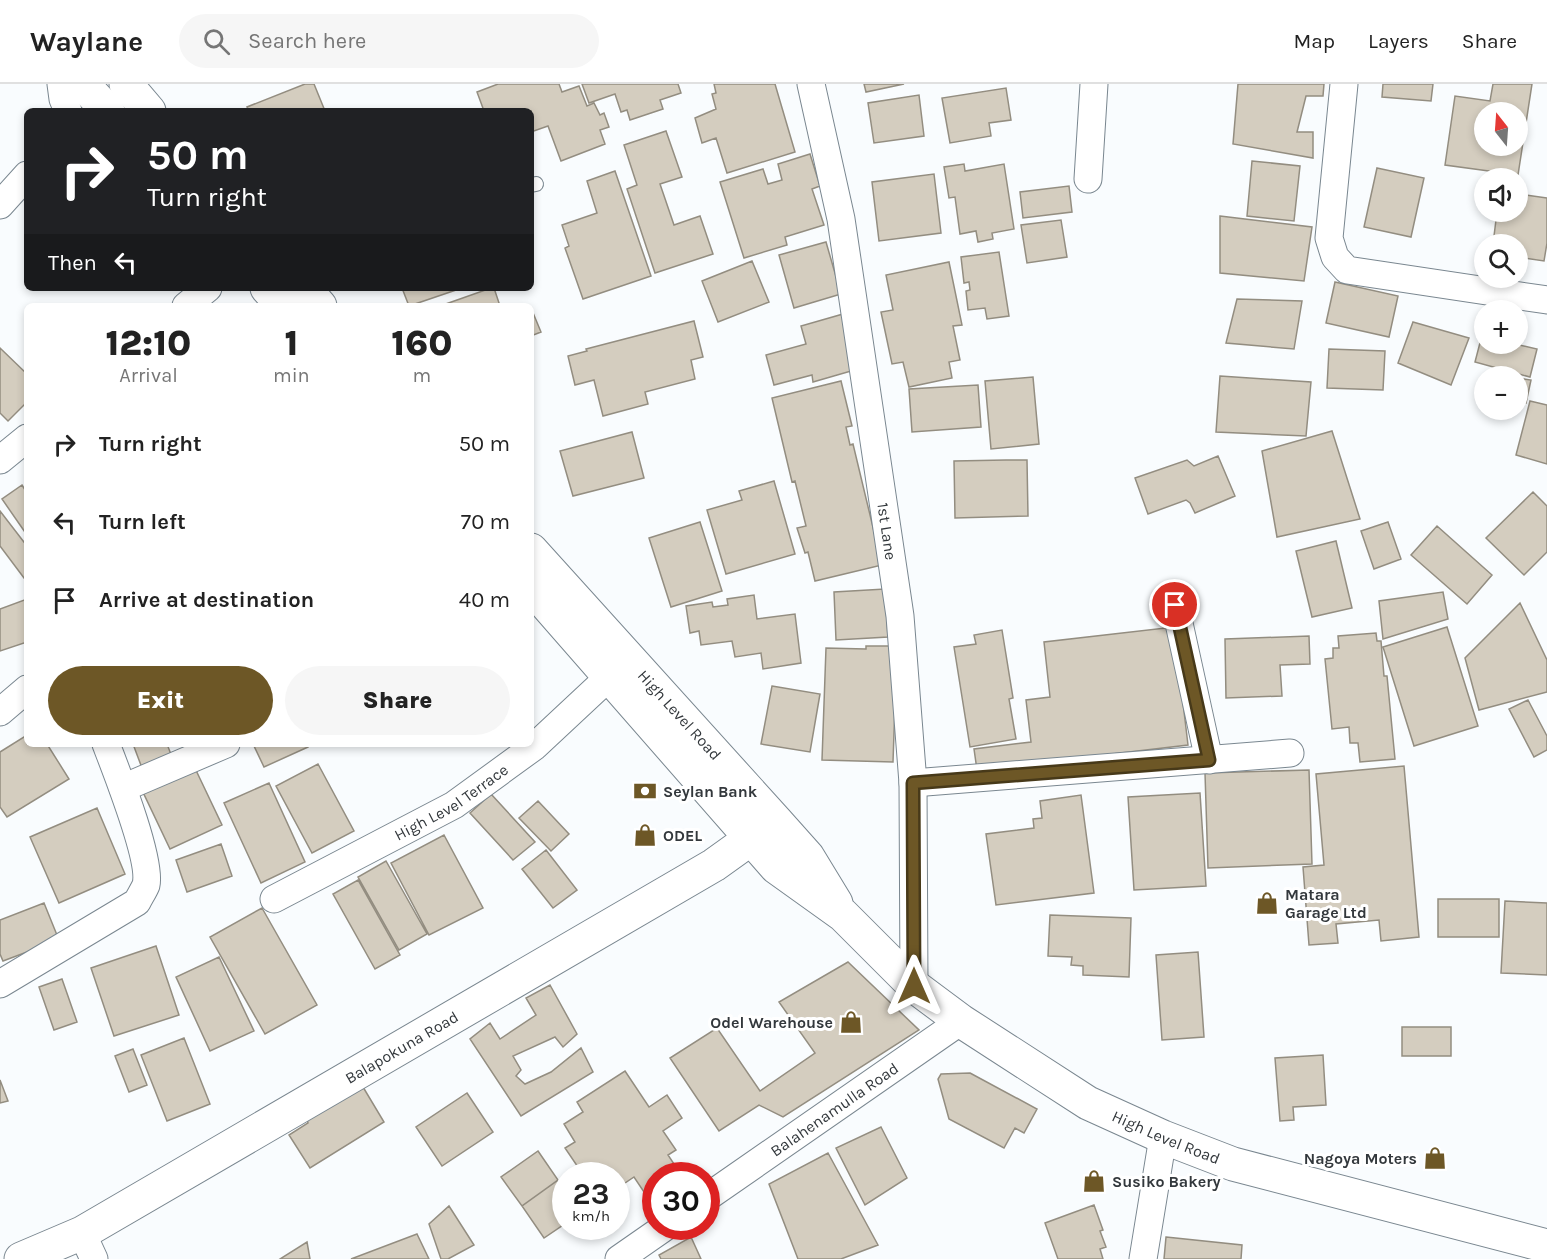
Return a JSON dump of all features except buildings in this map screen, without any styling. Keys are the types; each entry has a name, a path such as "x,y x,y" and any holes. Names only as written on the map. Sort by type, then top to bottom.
{"main road":[{"path":"83,84 105,108"},
{"path":"126,84 146,108"},
{"path":"270,291 280,303"},
{"path":"307,291 317,303"},
{"name":"High Level Road","path":"534,554 764,830 776,867 843,915 914,986 961,1021 1088,1102 1163,1137 1233,1164 1547,1246"},
{"name":"High Level Road","path":"534,590 610,676 764,830"},
{"name":"Balapokuna Road","path":"21,1259 88,1246 714,865 764,830"}],"street":[{"path":"61,84 67,108"},
{"name":"1st Lane","path":"811,84 841,219 898,604 913,783 914,986"},
{"path":"1088,179 1094,84"},
{"path":"1344,84 1329,238 1335,257 1347,270 1547,300"},
{"path":"0,205 24,178"},
{"path":"190,303 204,291"},
{"path":"0,460 24,440"},
{"path":"1175,605 1209,760"},
{"name":"High Level Terrace","path":"534,747 610,676"},
{"path":"0,712 24,692"},
{"path":"0,984 137,902 146,884 144,863 123,788 107,747"},
{"path":"123,788 219,747"},
{"name":"High Level Terrace","path":"274,899 454,805 534,747"},
{"path":"913,783 1290,753"},
{"name":"Balahenamulla Road","path":"720,1188 961,1021"},
{"path":"1143,1259 1163,1137"},
{"path":"619,1259 646,1240"}],"place":[{"name":"Seylan Bank","path":"645,791"},
{"name":"ODEL","path":"645,835"},
{"name":"Matara Garage Ltd","path":"1267,903"},
{"name":"Odel Warehouse","path":"851,1022"},
{"name":"Nagoya Moters","path":"1435,1158"},
{"name":"Susiko Bakery","path":"1094,1181"}],"route":[{"path":"914,986 913,783 1209,760 1175,605"}]}
